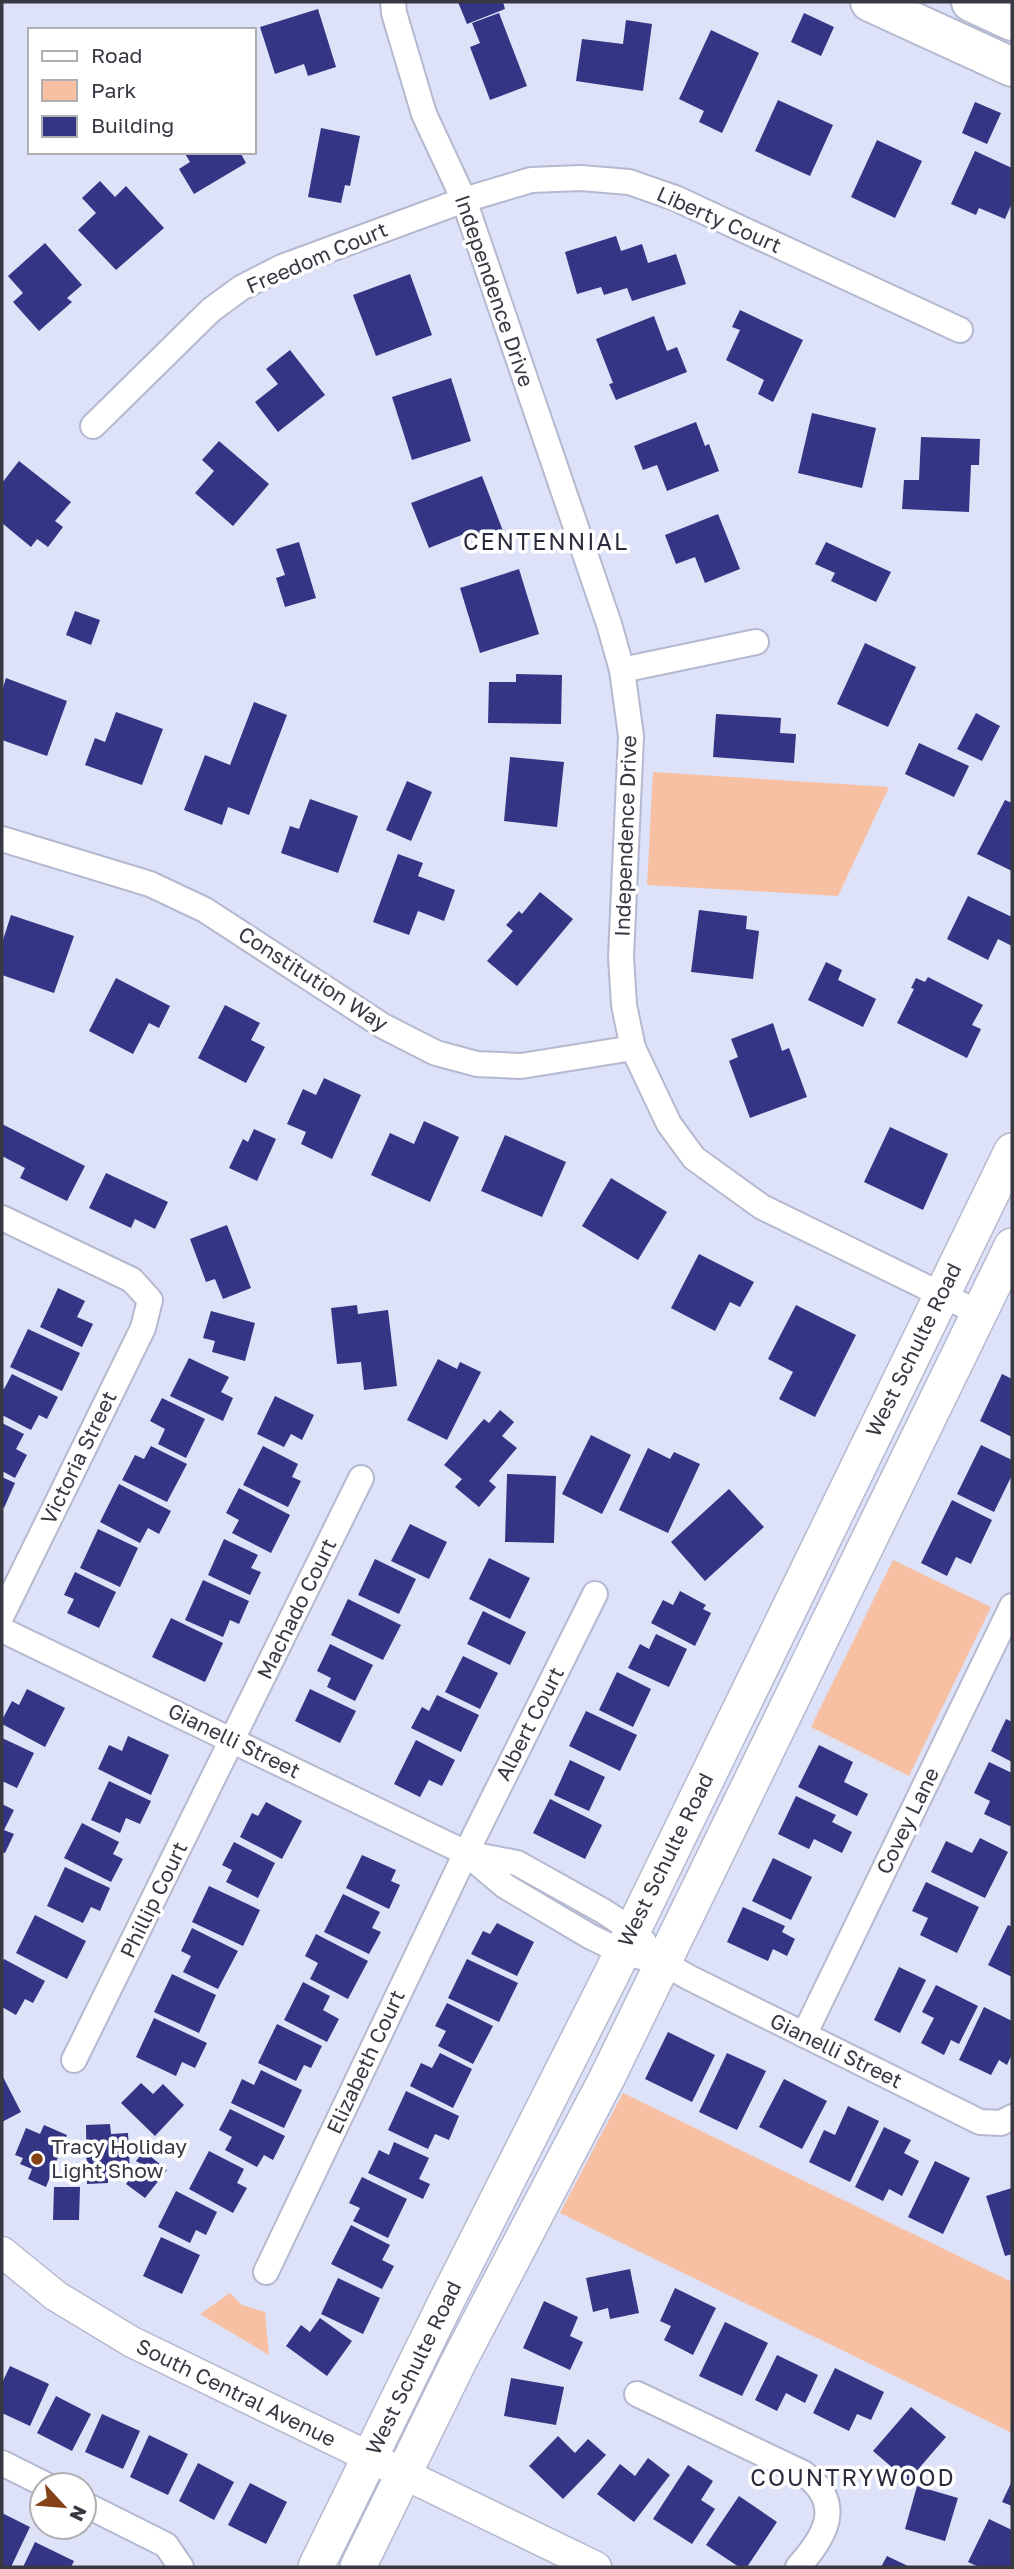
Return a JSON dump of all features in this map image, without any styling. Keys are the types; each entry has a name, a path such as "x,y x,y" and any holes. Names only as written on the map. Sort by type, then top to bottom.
{"main road":[{"path":"870,2 1012,66"},
{"path":"971,2 1012,21"},
{"name":"West Schulte Road","path":"316,2567 627,1941 1012,1151"},
{"name":"West Schulte Road","path":"358,2567 459,2361 607,2078 1012,1246"}],"street":[{"name":"Independence Drive","path":"393,2 424,114 464,200 609,624 622,670 632,736 621,957 624,1005 633,1048 669,1124 694,1158 762,1207 979,1314"},
{"name":"Liberty Court","path":"464,200 531,180 581,178 629,182 676,198 960,330"},
{"name":"Freedom Court","path":"93,426 211,310 241,288 282,267 464,200"},
{"path":"622,670 756,642"},
{"name":"Constitution Way","path":"2,839 150,884 205,910 383,1026 436,1053 477,1064 521,1066 633,1048"},
{"name":"Victoria Street","path":"2,1218 132,1280 150,1300 143,1328 2,1615"},
{"name":"Machado Court","path":"233,1740 361,1478"},
{"name":"Albert Court","path":"466,1853 595,1594"},
{"name":"Covey Lane","path":"804,2035 1012,1606"},
{"name":"Gianelli Street","path":"2,1630 466,1853 517,1863 627,1941 690,1979 980,2122 1001,2123 1012,2117"},
{"name":"Phillip Court","path":"74,2060 233,1740"},
{"name":"Elizabeth Court","path":"266,2272 466,1853"},
{"name":"South Central Avenue","path":"2,2252 56,2296 171,2362 596,2567"},
{"path":"638,2394 812,2480 825,2499 828,2514 824,2532 815,2548 798,2567"},
{"path":"2,2463 28,2476"},
{"path":"98,2511 166,2545 181,2567"}],"green space":[{"path":"653,772 889,787 838,896 647,885"},
{"path":"893,1560 991,1607 909,1776 811,1727"},
{"path":"623,2093 1012,2282 1012,2433 560,2213"},
{"path":"230,2293 242,2305 265,2312 269,2355 200,2314"}],"building":[{"path":"458,2 503,2 505,9 467,24"},
{"path":"318,9 336,67 308,76 304,64 275,74 260,27"},
{"path":"499,13 527,86 490,100 470,47 480,43 472,23"},
{"path":"804,13 834,27 821,56 791,42"},
{"path":"626,20 652,24 643,91 576,81 582,39 623,44"},
{"path":"711,30 759,53 722,133 699,122 704,111 679,99"},
{"path":"778,100 833,125 810,176 755,151"},
{"path":"975,102 1001,113 987,144 962,133"},
{"path":"321,128 360,136 350,186 345,185 341,203 308,197"},
{"path":"877,140 922,161 895,218 851,197"},
{"path":"975,151 1012,168 1012,203 1005,219 979,208 976,215 951,204"},
{"path":"185,154 241,154 246,163 194,194 179,169 190,162"},
{"path":"100,181 115,197 126,186 164,228 116,270 78,230 96,213 82,198"},
{"path":"616,236 621,251 642,244 648,263 676,254 686,284 632,301 627,288 604,295 601,287 577,294 565,252"},
{"path":"45,243 82,285 67,298 72,302 39,331 13,302 23,293 8,276"},
{"path":"410,274 432,335 376,356 353,295"},
{"path":"740,310 803,340 773,402 758,394 764,380 726,360 740,330 732,327"},
{"path":"654,316 667,351 677,347 687,372 616,400 609,384 613,383 596,339"},
{"path":"290,350 325,395 278,432 255,402 278,384 266,369"},
{"path":"451,378 471,441 412,460 392,397"},
{"path":"812,413 876,428 862,488 798,473"},
{"path":"696,422 705,446 709,444 719,471 667,491 657,465 643,470 634,446"},
{"path":"921,437 980,439 979,465 971,465 969,512 902,509 904,480 919,480"},
{"path":"219,441 269,484 233,526 195,493 214,471 202,460"},
{"path":"19,461 71,502 55,521 63,527 48,547 37,539 31,547 2,523 2,483"},
{"path":"482,476 503,531 479,541 474,530 429,548 411,503"},
{"path":"718,514 740,569 705,583 695,557 676,564 665,535"},
{"path":"299,542 316,598 285,607 276,578 285,575 276,549"},
{"path":"826,542 891,572 876,602 831,581 835,573 815,564"},
{"path":"519,569 539,634 480,653 460,588"},
{"path":"75,611 100,620 91,645 66,635"},
{"path":"865,643 916,667 888,727 837,704"},
{"path":"516,674 562,675 561,724 488,723 489,682 516,682"},
{"path":"6,678 67,701 47,756 2,740 2,691"},
{"path":"254,702 287,715 249,815 228,807 222,825 184,810 205,755 230,765"},
{"path":"116,712 163,729 142,785 85,765 95,738 105,742"},
{"path":"976,713 1000,726 982,761 957,749"},
{"path":"716,714 781,718 780,733 796,734 794,763 713,757"},
{"path":"919,743 969,766 954,797 905,774"},
{"path":"510,757 564,762 557,827 504,821"},
{"path":"407,781 432,792 411,841 386,830"},
{"path":"310,799 358,816 338,873 281,853 290,826 299,829"},
{"path":"1005,800 1012,803 1012,871 977,854"},
{"path":"398,854 423,863 418,876 455,890 444,921 418,911 409,935 373,922"},
{"path":"540,892 573,919 517,986 487,961 513,931 506,925 519,911 522,914"},
{"path":"968,896 1012,917 1012,946 998,939 988,960 947,939"},
{"path":"699,910 747,916 746,929 759,931 753,979 691,972"},
{"path":"11,915 74,936 54,993 2,975 2,943"},
{"path":"826,962 842,970 838,980 876,999 863,1027 808,1000"},
{"path":"928,977 983,1005 972,1025 981,1029 967,1058 897,1023 914,989 911,988 916,978 925,982"},
{"path":"116,978 170,1006 159,1028 149,1023 133,1054 89,1031"},
{"path":"225,1005 260,1023 251,1040 265,1047 246,1083 198,1058"},
{"path":"773,1023 782,1051 789,1048 807,1097 750,1118 729,1061 738,1057 731,1039"},
{"path":"324,1078 361,1095 332,1159 301,1144 306,1132 287,1124 303,1089 316,1095"},
{"path":"424,1121 459,1137 430,1202 371,1175 390,1133 414,1144"},
{"path":"2,1124 85,1166 67,1201 20,1178 25,1168 2,1156"},
{"path":"890,1127 948,1154 923,1210 864,1182"},
{"path":"254,1129 276,1139 257,1181 229,1168 243,1139 248,1142"},
{"path":"505,1135 566,1162 542,1217 481,1191"},
{"path":"106,1173 168,1202 155,1229 135,1219 131,1228 89,1208"},
{"path":"611,1178 667,1212 638,1260 582,1226"},
{"path":"227,1225 251,1288 223,1299 215,1279 206,1282 190,1239"},
{"path":"699,1254 754,1282 740,1307 730,1302 715,1331 671,1308"},
{"path":"58,1288 85,1301 77,1317 93,1324 82,1347 40,1327"},
{"path":"357,1305 358,1314 388,1310 397,1386 364,1390 361,1362 337,1364 331,1308"},
{"path":"796,1305 856,1335 815,1417 779,1399 793,1372 768,1359"},
{"path":"211,1311 255,1323 245,1361 212,1352 215,1341 203,1338"},
{"path":"28,1329 80,1353 62,1391 10,1367"},
{"path":"189,1358 229,1377 221,1392 233,1398 223,1421 170,1396"},
{"path":"438,1359 457,1369 460,1362 481,1372 447,1440 407,1420"},
{"path":"12,1374 58,1397 47,1419 39,1415 31,1430 2,1415 2,1388 4,1389"},
{"path":"1002,1374 1012,1379 1012,1437 980,1421"},
{"path":"275,1396 314,1415 302,1440 291,1434 284,1447 257,1434"},
{"path":"162,1398 205,1419 186,1458 158,1444 165,1429 150,1421"},
{"path":"500,1410 514,1422 502,1436 517,1448 489,1481 496,1487 479,1507 455,1487 462,1479 444,1465 484,1419 489,1423"},
{"path":"2,1423 24,1434 16,1449 27,1455 15,1478 2,1471"},
{"path":"591,1435 631,1455 602,1514 562,1494"},
{"path":"981,1445 1012,1460 1012,1475 994,1512 957,1494"},
{"path":"151,1446 187,1464 167,1502 122,1480 135,1455 144,1459"},
{"path":"263,1446 298,1464 292,1477 301,1481 288,1507 243,1485"},
{"path":"648,1448 670,1459 674,1452 700,1464 668,1533 619,1510"},
{"path":"507,1474 556,1476 554,1543 505,1542"},
{"path":"2,1477 15,1483 4,1508 2,1507"},
{"path":"119,1484 171,1511 159,1534 148,1528 140,1543 100,1522"},
{"path":"239,1488 290,1515 271,1553 232,1533 239,1520 226,1513"},
{"path":"729,1489 764,1527 705,1581 671,1542"},
{"path":"952,1500 992,1520 971,1564 956,1557 947,1576 921,1563"},
{"path":"410,1524 447,1542 429,1579 391,1561"},
{"path":"98,1529 138,1548 120,1587 80,1568"},
{"path":"224,1539 258,1555 251,1568 261,1572 250,1595 208,1575"},
{"path":"489,1558 530,1578 510,1619 469,1599"},
{"path":"375,1559 416,1579 399,1614 358,1595"},
{"path":"75,1572 116,1592 99,1628 67,1613 74,1599 64,1595"},
{"path":"203,1580 249,1601 239,1624 230,1620 223,1637 185,1620"},
{"path":"680,1591 706,1605 703,1609 711,1613 695,1646 651,1623 663,1600 673,1605"},
{"path":"348,1599 401,1625 383,1660 331,1635"},
{"path":"483,1611 526,1632 510,1665 467,1644"},
{"path":"171,1618 223,1643 205,1682 152,1657"},
{"path":"656,1634 687,1649 669,1687 628,1668 640,1644 649,1649"},
{"path":"330,1644 373,1665 355,1701 327,1687 331,1678 317,1671"},
{"path":"463,1656 498,1673 480,1709 445,1692"},
{"path":"617,1672 651,1689 633,1727 599,1710"},
{"path":"27,1689 65,1708 45,1747 2,1724 12,1701 19,1705"},
{"path":"310,1689 356,1711 340,1743 295,1721"},
{"path":"437,1695 479,1715 461,1752 411,1728 422,1707 429,1711"},
{"path":"586,1711 637,1735 620,1771 569,1746"},
{"path":"1006,1719 1012,1722 1012,1762 991,1751"},
{"path":"128,1736 169,1755 151,1795 98,1769 109,1745 122,1751"},
{"path":"2,1738 34,1753 17,1788 2,1781"},
{"path":"416,1740 455,1760 442,1786 429,1780 420,1797 394,1784"},
{"path":"819,1745 853,1762 844,1782 868,1794 857,1816 798,1787"},
{"path":"570,1760 605,1777 589,1811 554,1795"},
{"path":"989,1762 1012,1773 1012,1827 984,1814 990,1801 974,1793"},
{"path":"109,1781 151,1801 140,1824 126,1818 120,1833 91,1820"},
{"path":"796,1796 836,1815 832,1822 852,1832 842,1853 814,1839 809,1849 778,1834"},
{"path":"550,1799 602,1825 585,1859 533,1833"},
{"path":"266,1802 302,1821 282,1859 240,1837 252,1813 258,1816"},
{"path":"2,1804 14,1810 4,1830 14,1834 5,1853 2,1852"},
{"path":"82,1823 119,1842 113,1854 123,1859 111,1882 64,1858"},
{"path":"980,1838 1008,1852 985,1898 931,1872 946,1841 972,1853"},
{"path":"234,1842 275,1863 258,1898 226,1882 232,1870 222,1865"},
{"path":"362,1855 396,1870 391,1881 400,1885 389,1909 346,1888"},
{"path":"773,1858 812,1877 791,1920 752,1901"},
{"path":"65,1867 110,1888 100,1911 91,1907 83,1923 47,1906"},
{"path":"926,1882 979,1907 957,1953 920,1935 928,1918 912,1911"},
{"path":"209,1886 260,1910 243,1946 192,1922"},
{"path":"343,1894 380,1912 372,1928 381,1932 369,1954 324,1932"},
{"path":"743,1907 785,1926 782,1932 795,1939 787,1956 773,1949 768,1961 727,1942"},
{"path":"35,1915 86,1941 67,1979 16,1953"},
{"path":"497,1923 534,1942 517,1976 471,1954 483,1931 490,1934"},
{"path":"1008,1925 1012,1927 1012,1977 988,1965"},
{"path":"192,1928 238,1951 218,1989 183,1972 191,1956 181,1951"},
{"path":"316,1934 368,1961 348,1999 310,1979 318,1963 305,1956"},
{"path":"4,1959 45,1981 33,2003 25,1999 16,2015 2,2007"},
{"path":"467,1959 518,1983 499,2022 448,1998"},
{"path":"899,1967 926,1980 900,2033 874,2020"},
{"path":"172,1974 216,1995 199,2033 154,2012"},
{"path":"303,1982 330,1996 323,2010 339,2019 327,2042 284,2020"},
{"path":"936,1985 978,2006 959,2044 951,2040 944,2055 921,2043 934,2018 922,2012"},
{"path":"447,2003 493,2026 473,2064 438,2046 446,2031 435,2026"},
{"path":"984,2007 1012,2021 1012,2054 1007,2065 999,2060 991,2075 959,2060"},
{"path":"154,2018 207,2043 195,2068 182,2062 176,2076 136,2057"},
{"path":"277,2024 322,2046 311,2068 304,2065 296,2081 258,2063"},
{"path":"668,2032 715,2055 692,2102 645,2079"},
{"path":"440,2053 472,2069 453,2108 410,2086 421,2063 432,2068"},
{"path":"727,2053 766,2071 737,2130 699,2112"},
{"path":"261,2070 302,2090 284,2128 231,2103 242,2079 254,2085"},
{"path":"2,2075 21,2112 2,2122"},
{"path":"784,2079 827,2101 802,2149 759,2127"},
{"path":"141,2083 153,2094 163,2084 184,2105 155,2136 121,2103"},
{"path":"406,2091 459,2116 449,2140 435,2134 428,2149 388,2130"},
{"path":"848,2106 879,2121 850,2182 809,2162 824,2130 835,2135"},
{"path":"230,2109 285,2136 273,2160 264,2155 257,2167 225,2150 232,2137 219,2130"},
{"path":"110,2124 111,2134 128,2133 130,2174 108,2174 108,2183 87,2184 86,2125"},
{"path":"44,2125 67,2135 46,2187 28,2179 32,2169 20,2164 23,2158 15,2155 26,2128 40,2134"},
{"path":"884,2127 911,2140 904,2153 919,2161 902,2196 889,2189 883,2201 855,2187"},
{"path":"394,2142 429,2158 419,2179 430,2184 423,2199 368,2173 379,2150 389,2155"},
{"path":"144,2151 167,2170 145,2198 126,2184 141,2164 136,2161"},
{"path":"209,2151 244,2169 237,2183 247,2188 233,2213 189,2189"},
{"path":"935,2161 970,2178 943,2234 908,2217"},
{"path":"362,2177 407,2199 388,2238 353,2221 360,2208 349,2203"},
{"path":"54,2187 80,2187 79,2220 53,2220"},
{"path":"1012,2188 1012,2254 1005,2256 986,2196"},
{"path":"176,2191 217,2212 206,2235 196,2230 190,2243 158,2227"},
{"path":"351,2225 390,2245 382,2260 394,2266 382,2289 331,2264"},
{"path":"161,2237 200,2255 182,2294 143,2276"},
{"path":"630,2269 639,2313 610,2319 608,2308 593,2312 586,2278"},
{"path":"338,2278 380,2298 363,2334 321,2314"},
{"path":"675,2288 716,2308 693,2355 664,2340 671,2326 660,2321"},
{"path":"544,2301 578,2317 570,2336 583,2342 570,2370 523,2348"},
{"path":"320,2318 352,2341 327,2376 286,2346 301,2325 310,2332"},
{"path":"725,2322 768,2343 742,2396 699,2376"},
{"path":"777,2355 818,2375 805,2403 786,2393 777,2411 755,2400"},
{"path":"10,2366 49,2384 30,2426 2,2413 2,2383"},
{"path":"835,2368 884,2392 871,2420 857,2414 849,2431 813,2413"},
{"path":"511,2378 564,2387 556,2425 504,2416"},
{"path":"56,2396 91,2414 72,2451 37,2433"},
{"path":"911,2407 946,2437 908,2481 873,2451"},
{"path":"102,2414 140,2431 123,2469 85,2452"},
{"path":"149,2435 188,2454 168,2495 130,2477"},
{"path":"558,2436 575,2453 588,2439 606,2455 563,2499 529,2466"},
{"path":"648,2458 670,2475 634,2522 597,2494 620,2464 635,2476"},
{"path":"198,2463 234,2482 214,2520 179,2501"},
{"path":"688,2465 713,2481 701,2500 715,2509 692,2544 653,2519"},
{"path":"1012,2481 1012,2506 1002,2502"},
{"path":"250,2483 287,2502 266,2544 228,2525"},
{"path":"917,2486 958,2498 945,2541 905,2529"},
{"path":"739,2496 777,2522 747,2567 739,2567 706,2545"},
{"path":"2,2513 28,2526 28,2531 11,2567 2,2566"},
{"path":"989,2519 1012,2530 1012,2567 979,2567 968,2562"},
{"path":"35,2542 74,2561 71,2567 23,2567"},
{"path":"887,2556 910,2567 881,2567"}],"place":[{"name":"Tracy Holiday Light Show","path":"37,2159"}],"district":[{"name":"CENTENNIAL","path":"546,542"},
{"name":"COUNTRYWOOD","path":"853,2478"}]}
